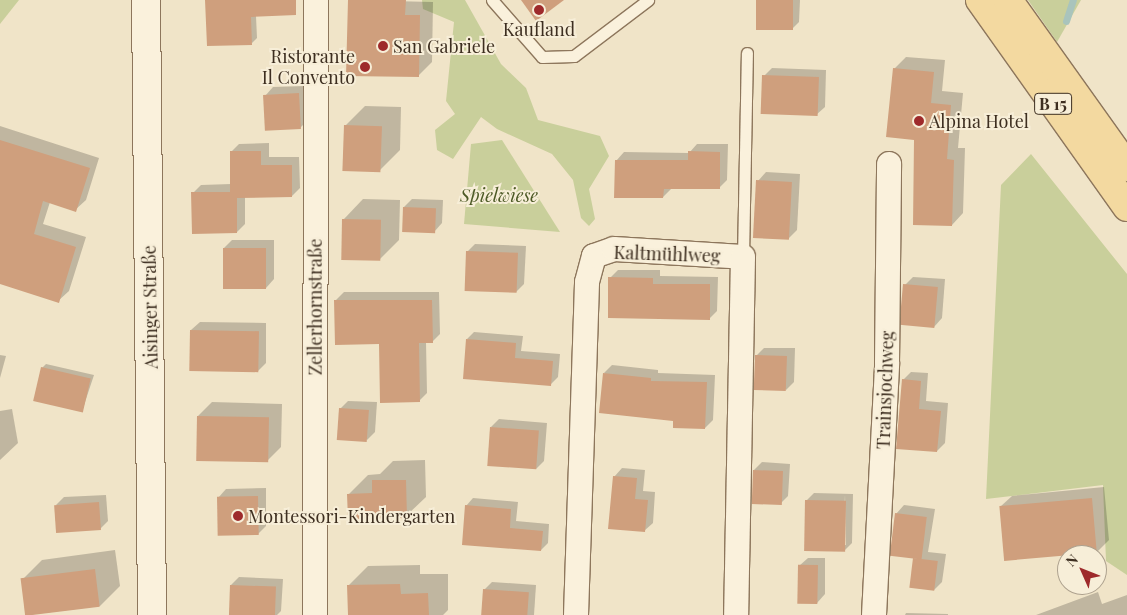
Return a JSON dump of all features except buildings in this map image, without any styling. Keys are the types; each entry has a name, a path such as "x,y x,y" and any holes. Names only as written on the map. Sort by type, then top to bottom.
{"main road":[{"name":"Aisinger Straße","path":"146,0 152,615"},
{"name":"B 15","path":"980,0 1127,207"},
{"name":"B 15","path":"1008,0 1127,167"}],"street":[{"name":"Zellerhornstraße","path":"315,615 316,0"},
{"name":"Trainsjochweg","path":"874,615 887,363 889,164"},
{"name":"Kaltmühlweg","path":"576,615 588,282 594,256 614,249 743,257 736,615"}],"lane":[{"path":"492,0 542,57 574,56 648,0"},
{"path":"743,257 747,53"}],"green space":[{"path":"0,0 19,0 0,24"},
{"path":"422,0 465,0 501,64 526,88 538,120 600,136 609,156 589,189 595,219 589,226 581,218 573,180 552,154 497,129 481,117 453,159 437,150 435,130 455,114 446,101 454,22 423,9"},
{"path":"1028,0 1081,0 1057,42"},
{"name":"Spielwiese","path":"502,140 560,232 464,224 471,144"},
{"path":"1031,154 1127,274 1127,575 1107,562 1103,485 986,499 1001,185"}],"waterway":[{"path":"1066,21 1073,0"}],"place":[{"name":"Kaufland","path":"539,10"},
{"name":"San Gabriele","path":"383,46"},
{"name":"Ristorante Il Convento","path":"365,67"},
{"name":"Alpina Hotel","path":"919,121"},
{"name":"Montessori-Kindergarten","path":"238,516"}]}
